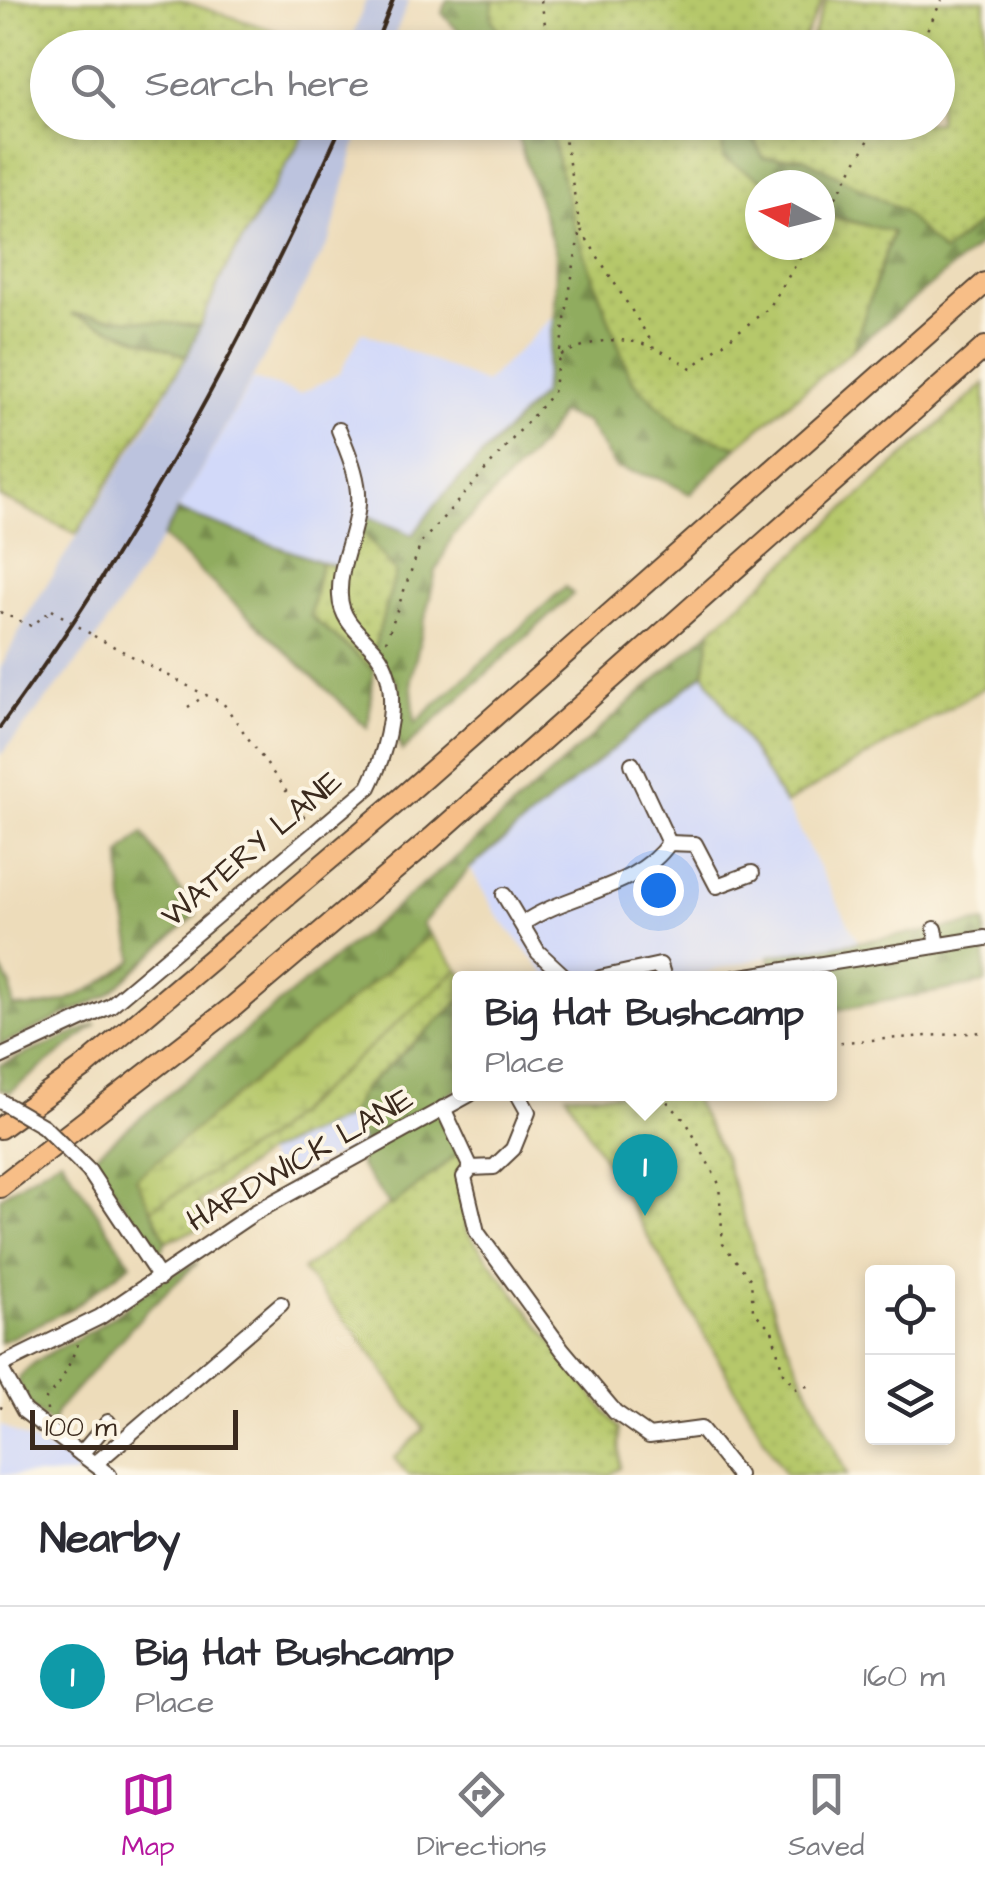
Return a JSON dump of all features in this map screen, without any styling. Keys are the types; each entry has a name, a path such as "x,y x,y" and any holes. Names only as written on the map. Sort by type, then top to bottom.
{"highway":[{"path":"0,1128 98,1055 398,801 985,283"},
{"path":"0,1187 205,1029 432,838 985,347"}],"street":[{"path":"339,430 356,477 358,504 340,595 346,620 380,657"},
{"name":"WATERY LANE","path":"0,1057 110,1006 369,787 385,755 388,702 380,657"},
{"path":"632,764 669,843"},
{"path":"669,843 695,844 716,886 752,873"},
{"path":"522,924 543,909 656,862 669,843"},
{"path":"504,894 538,952 558,971"},
{"path":"934,929 938,944"},
{"path":"777,971 985,938"},
{"path":"632,971 660,965 662,971"},
{"path":"0,1101 43,1126 89,1171 160,1278"},
{"name":"HARDWICK LANE","path":"0,1367 100,1318 254,1213 456,1101"},
{"path":"522,1101 528,1112 513,1149 494,1168 472,1168 464,1177 478,1232 562,1348 615,1412 649,1436 701,1429 738,1475"},
{"path":"443,1108 472,1168"},
{"path":"96,1464 280,1304"},
{"path":"0,1367 24,1411 108,1475"},
{"path":"81,1454 108,1422"}],"path":[{"path":"541,0 546,30"},
{"path":"927,30 942,0"},
{"path":"380,657 421,543 553,394 580,228 565,140"},
{"path":"835,199 870,140"},
{"path":"580,228 652,343 691,368 768,308 798,260"},
{"path":"559,355 592,340 652,343"},
{"path":"0,612 31,626 52,610 223,704 258,758 316,831"},
{"path":"188,708 206,695"},
{"path":"837,1042 983,1032"},
{"path":"667,1101 687,1123 719,1184 722,1244 751,1280 753,1311 772,1330 784,1373 796,1389 811,1385"},
{"path":"48,1431 46,1400 62,1380 76,1346 100,1318"}],"shaded area":[{"path":"366,0 409,0 397,30 355,30"},
{"path":"301,140 356,140 330,240 163,537 97,638 0,756 0,669 30,611 162,402 223,273"},
{"path":"555,315 542,394 438,501 413,535 367,517 341,568 178,511 253,379 300,394 340,373 362,332 485,383"},
{"path":"704,673 785,804 858,941 769,956 711,971 543,971 497,915 470,868"},
{"path":"349,1116 362,1141 280,1184 265,1153"},
{"path":"0,1425 82,1467 75,1475 0,1475"}],"green space":[{"path":"0,0 179,0 272,30 30,30 30,140 301,140 223,273 200,326 76,315 187,356 77,534 0,497"},
{"path":"447,0 493,0 491,18 498,30 459,30 442,13"},
{"path":"493,0 823,0 808,30 498,30 491,18"},
{"path":"826,0 985,0 985,218 943,254 901,210 835,175 835,170 826,170 803,158 763,158 755,140 955,140 955,30 815,30"},
{"path":"519,140 553,140 574,226 631,379 681,428 737,447 690,494 664,480 616,468 586,422 560,413 542,443 453,535 436,571 411,679 415,723 565,587 573,594 402,751 396,735 398,683 372,655 396,572 362,531 367,516 413,535 438,501 542,394 555,315 556,253"},
{"path":"551,140 723,140 723,158 745,170 745,260 835,260 835,218 893,231 853,349 737,447 681,428 631,379 574,226"},
{"path":"723,140 755,140 763,158 803,158 826,170 745,170 723,158"},
{"path":"835,175 901,210 943,253 985,218 985,240 853,349 893,232 835,217"},
{"path":"71,314 199,326 200,326 187,356"},
{"path":"985,383 985,687 785,804 704,673 711,630"},
{"path":"178,511 321,562 310,616 374,670 368,728 163,537"},
{"path":"362,531 396,572 372,655 374,670 310,616 321,562 341,568"},
{"path":"711,630 704,673 470,868 422,924 430,935 137,1178 166,1241 157,1259 94,1156 464,851"},
{"path":"143,833 196,915 107,996 0,1045 0,967 11,986 13,1006 30,1007 78,996 134,960 123,902 121,854"},
{"path":"985,922 985,983 837,1010 837,971 763,971 771,969 769,956"},
{"path":"430,935 458,969 268,1137 151,1209 136,1178"},
{"path":"452,974 452,1008 363,1089 349,1116 265,1153 198,1203 212,1224 166,1241 151,1209 268,1137"},
{"path":"452,1008 452,1092 433,1105 460,1152 391,1207 360,1166 362,1141 349,1116 363,1089"},
{"path":"97,1024 10,1092 0,1089 0,1065"},
{"path":"570,1101 695,1101 724,1157 777,1321 847,1475 785,1475"},
{"path":"460,1152 466,1230 619,1429 620,1468 609,1475 408,1475 394,1458 424,1429 359,1336 302,1270"},
{"path":"61,1158 131,1264 72,1308 0,1343 0,1197"},
{"path":"198,1262 148,1309 56,1412 52,1425 30,1405 18,1379 34,1363 91,1331 169,1276"}],"railway":[{"path":"381,30 393,0"},
{"path":"0,727 98,583 187,434 268,280 335,140"}],"place":[{"name":"Big Hat Bushcamp","path":"645,1216"}]}
